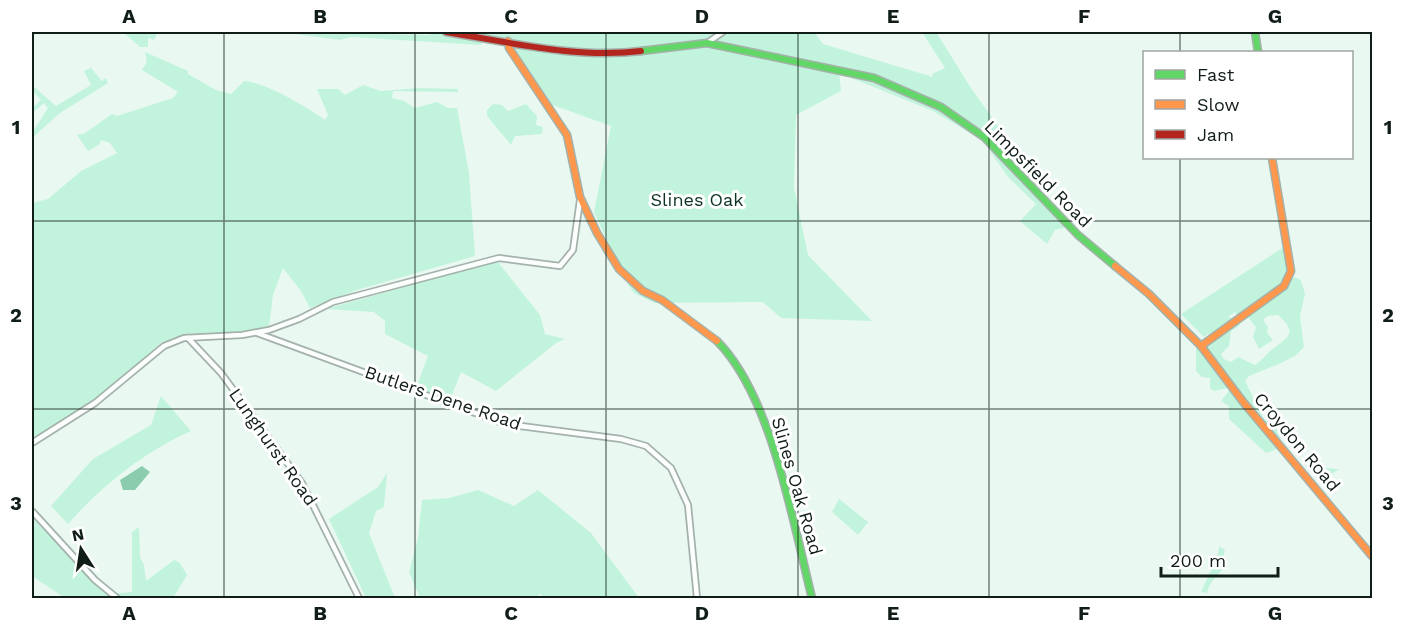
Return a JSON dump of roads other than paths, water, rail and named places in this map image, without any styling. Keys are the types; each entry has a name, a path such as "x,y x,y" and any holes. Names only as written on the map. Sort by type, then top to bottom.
{"main road":[{"path":"446,32 508,41"},
{"path":"1255,32 1258,51"},
{"name":"Limpsfield Road","path":"508,41 616,54 708,43 874,78 919,97 962,120 1004,157 1078,235 1149,294 1201,346"},
{"name":"Slines Oak Road","path":"508,41 509,48 567,135 582,208 629,280 662,300 715,339 726,350 740,371 767,429 780,468 812,598"},
{"path":"1201,346 1290,280 1291,271 1272,159"},
{"name":"Croydon Road","path":"1201,346 1244,404 1372,556"}],"street":[{"path":"708,43 723,32"},
{"path":"32,443 95,403 164,346 188,338 256,332 299,319 333,302 499,258 560,266 573,250 582,208"},
{"name":"Butlers Dene Road","path":"256,332 505,424 621,439 646,446 671,468 688,506 697,598"},
{"name":"Lunghurst Road","path":"188,338 221,373 302,483 359,598"},
{"path":"32,511 94,580 117,598"}],"park label":[{"name":"Slines Oak","path":"697,200"}]}
